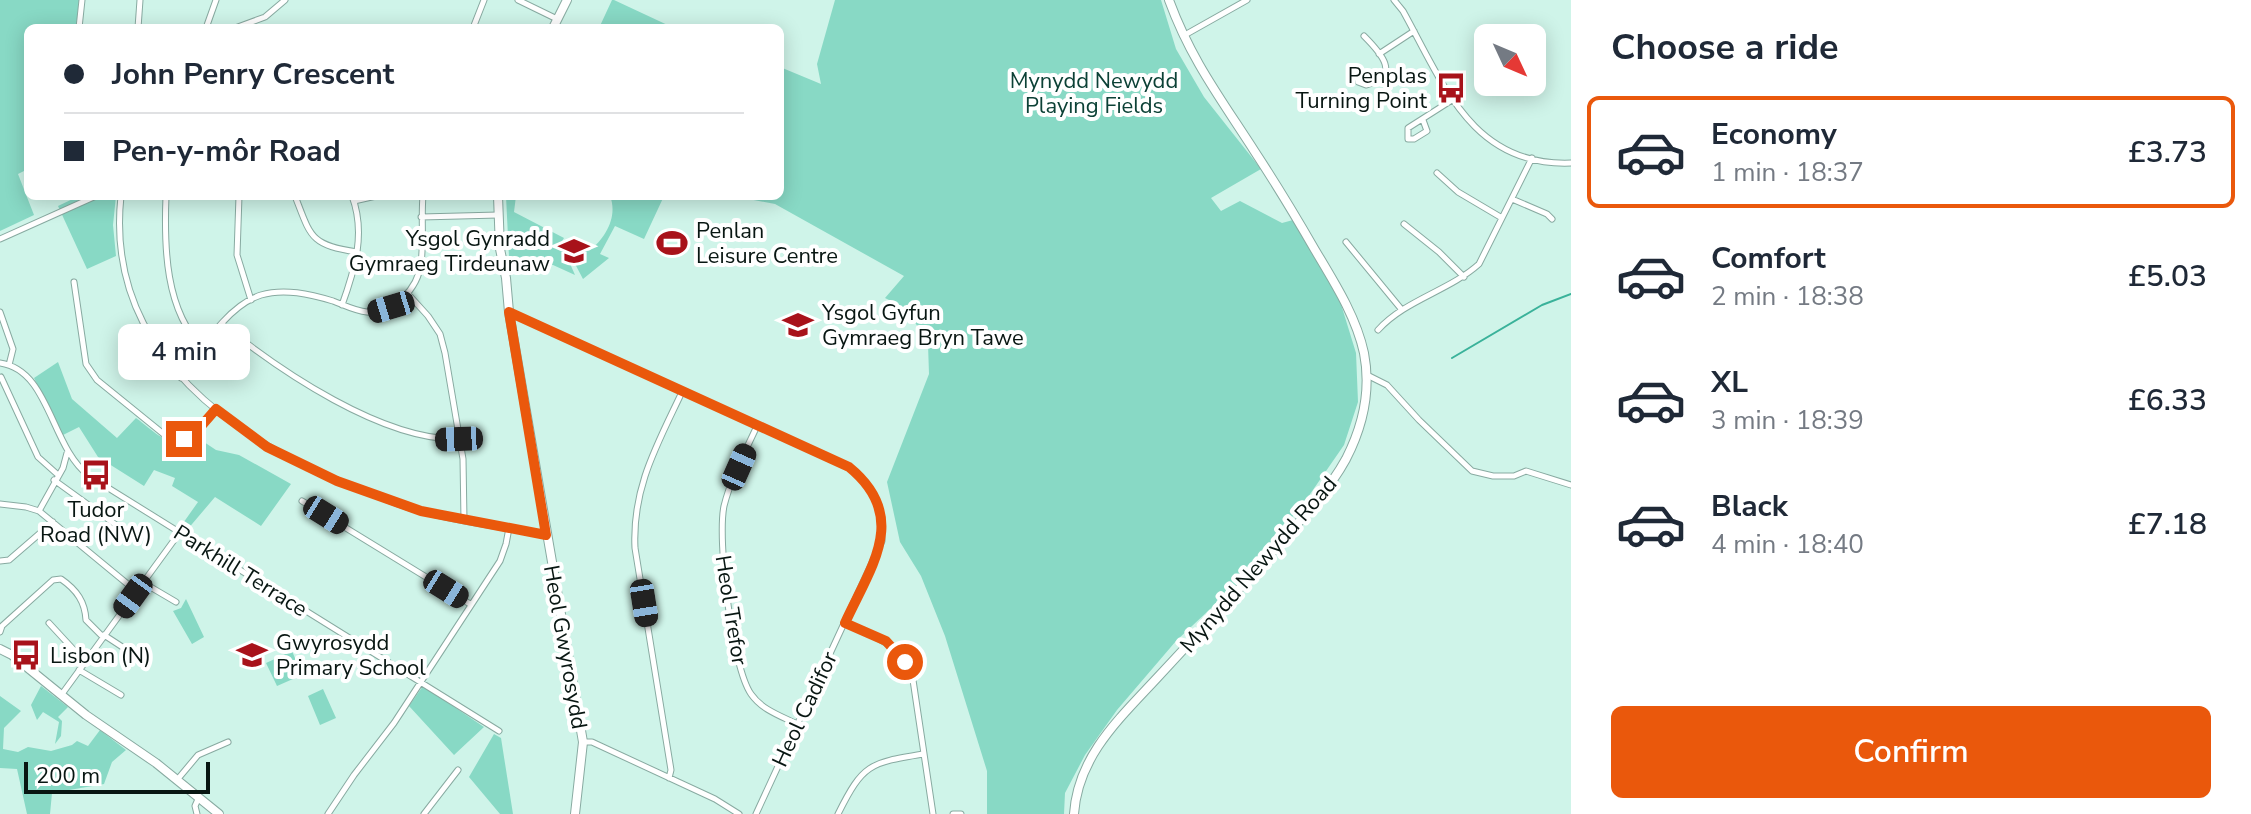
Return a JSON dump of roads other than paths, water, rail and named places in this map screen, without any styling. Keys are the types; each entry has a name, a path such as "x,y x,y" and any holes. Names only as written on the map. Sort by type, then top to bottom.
{"street":[{"path":"79,24 82,0"},
{"path":"138,24 140,0"},
{"path":"207,24 216,0"},
{"path":"253,24 285,0"},
{"path":"475,24 484,0"},
{"path":"518,0 555,24 567,0"},
{"name":"Mynydd Newydd Road","path":"1074,814 1077,787 1085,766 1097,748 1129,708 1313,506 1346,459 1367,398 1364,353 1341,293 1271,175 1212,89 1182,36 1169,0"},
{"path":"1394,0 1459,112 1488,140 1532,158 1571,163"},
{"path":"1182,36 1243,1"},
{"path":"1379,54 1414,31"},
{"path":"1358,73 1358,82 1372,84 1383,77 1387,68 1364,36"},
{"path":"1423,120 1427,131 1408,139 1408,128 1452,100"},
{"path":"1378,330 1389,317 1464,277 1479,264 1532,158"},
{"path":"1437,173 1458,192 1502,218"},
{"path":"1512,199 1552,219"},
{"path":"0,239 87,200"},
{"path":"121,200 119,237 129,291 153,343 181,378 216,409 267,447 337,481 421,511 546,535"},
{"path":"166,200 173,291 183,321 203,348"},
{"path":"239,200 237,255 251,300"},
{"path":"297,200 309,232 315,239 332,247 357,252"},
{"path":"342,305 355,268 359,235 353,200"},
{"path":"181,378 222,324 261,295 288,292 310,295 371,313 391,307 408,294 416,282 421,264 423,200"},
{"name":"Heol Gwyrosydd","path":"498,200 500,249 509,312 583,742 575,814"},
{"path":"421,217 498,215"},
{"path":"1404,224 1464,277"},
{"path":"1346,242 1402,310"},
{"path":"74,282 86,364 97,380 166,436 184,439 196,432 216,409"},
{"path":"408,294 440,334 463,459 464,520"},
{"path":"0,312 13,349 9,365 0,363"},
{"name":"Heol Cadifor","path":"509,312 849,467 867,482 876,499 882,521 882,541 756,814"},
{"path":"222,324 285,370 368,416 409,432 440,439 459,439"},
{"name":"Parkhill Terrace","path":"9,365 26,374 33,382 67,452 78,467 499,731"},
{"path":"1366,375 1387,385 1472,471 1493,476 1514,476 1526,471 1571,485"},
{"path":"1,377 38,457 56,477 130,535"},
{"path":"669,778 671,770 635,548 634,524 643,476 682,392"},
{"name":"Heol Trefor","path":"757,426 731,484 724,508 721,531 723,569 744,682 755,700 767,710 797,724"},
{"path":"39,511 63,468 67,452"},
{"path":"63,468 78,467"},
{"path":"302,501 470,604"},
{"path":"0,504 39,511 136,591"},
{"path":"0,561 9,560 53,522"},
{"path":"328,814 421,682 500,561 509,528"},
{"path":"62,694 180,532"},
{"path":"0,632 2,626 53,580 61,579 70,585 85,606 86,620 130,652"},
{"path":"142,582 176,602"},
{"path":"49,623 85,662"},
{"path":"845,623 886,641 905,662 913,680 933,814"},
{"path":"56,630 61,625"},
{"path":"0,649 12,655 86,715 219,814"},
{"path":"79,670 119,693 121,684"},
{"path":"177,780 198,755 228,742"},
{"path":"583,742 592,742 715,799 739,814"},
{"path":"838,814 856,779 864,771 885,760 923,754"},
{"path":"424,814 458,770"},
{"path":"197,814 195,806 199,797"},
{"path":"953,814 961,814"}],"waterway":[{"path":"1452,358 1542,305 1571,294"}],"place":[{"name":"Penplas Turning Point","path":"1451,88"},
{"name":"Penlan Leisure Centre","path":"672,243"},
{"name":"Ysgol Gynradd Gymraeg Tirdeunaw","path":"574,251"},
{"name":"Ysgol Gyfun Gymraeg Bryn Tawe","path":"798,325"},
{"name":"Tudor Road (NW)","path":"96,475"},
{"name":"Lisbon (N)","path":"26,655"},
{"name":"Gwyrosydd Primary School","path":"252,655"}],"park label":[{"name":"Mynydd Newydd Playing Fields","path":"1094,92"}]}
